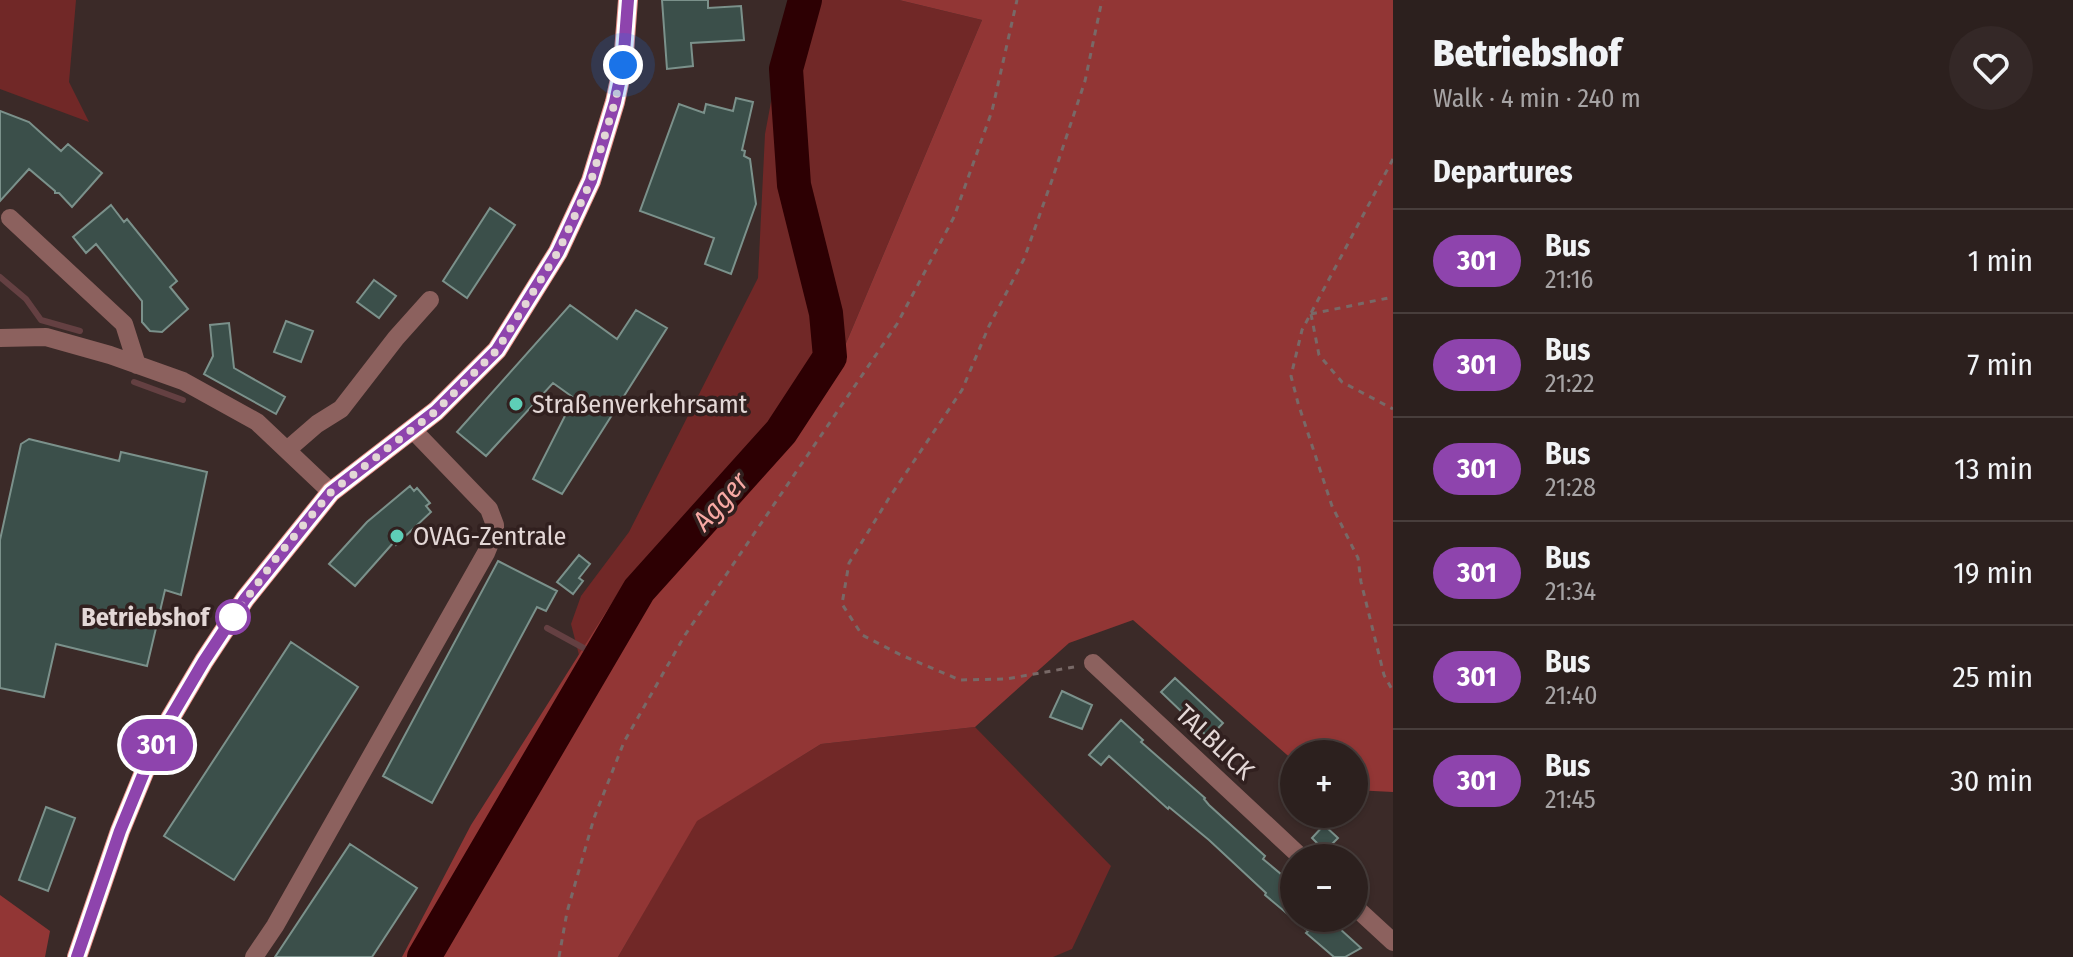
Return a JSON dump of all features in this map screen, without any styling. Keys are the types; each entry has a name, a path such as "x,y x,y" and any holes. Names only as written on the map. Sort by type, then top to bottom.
{"main road":[{"path":"77,957 120,831 145,770 171,717 245,599 331,492 436,411 497,350 558,252 591,181 615,102 623,65 628,0"}],"street":[{"path":"10,218 124,324 137,365"},
{"path":"287,450 317,424 341,409 430,300"},
{"path":"0,338 46,337 110,355 183,381 257,422 331,492"},
{"path":"254,957 275,926 419,672 486,553 495,531 489,509 412,429"},
{"name":"TALBLICK","path":"1093,663 1287,844"},
{"path":"1368,919 1393,942"}],"path":[{"path":"559,957 567,912 594,818 624,742 685,635 897,324 954,217 992,111 1017,0"},
{"path":"1093,663 1006,679 960,680 862,635 842,604 849,563 962,390 989,326 1024,259 1085,81 1102,0"},
{"path":"1393,159 1302,330 1291,376 1332,506 1358,558 1384,675 1393,691"},
{"path":"1311,314 1393,297"},
{"path":"1311,314 1319,355 1342,382 1393,409"}],"shaded area":[{"path":"0,0 76,0 69,82 89,122 0,89"},
{"path":"790,0 899,0 982,20 831,379 628,577 579,655 571,624 581,596 629,532 758,278 765,134"},
{"path":"899,0 1393,0 1393,792 1368,791 1368,740 1280,740 1280,749 1133,620 1069,643 975,727 821,744 697,821 618,957 402,957 471,825 628,577 831,379 982,20"},
{"path":"975,727 1111,866 1072,949 1053,957 618,957 696,821 821,744"},
{"path":"0,895 50,931 45,957 0,957"}],"building":[{"path":"662,0 708,0 708,8 741,6 744,40 691,43 693,66 667,69"},
{"path":"736,98 753,102 742,150 745,151 744,156 750,159 756,204 731,274 705,264 714,238 640,211 679,104 704,113 706,104 733,111"},
{"path":"0,111 29,122 61,151 68,144 102,173 72,207 29,169 0,201"},
{"path":"111,205 124,222 127,219 177,281 170,287 188,309 162,332 150,331 142,322 142,301 96,244 86,253 73,237"},
{"path":"490,208 515,225 467,298 443,281"},
{"path":"374,280 396,296 379,318 357,302"},
{"path":"570,305 617,339 636,310 667,328 562,494 533,479 574,398 553,383 486,456 457,432"},
{"path":"286,321 313,331 301,362 274,352"},
{"path":"229,323 234,368 285,397 276,414 204,374 213,356 210,325"},
{"path":"29,439 119,461 121,452 207,472 181,595 165,590 147,666 56,644 44,697 0,688 0,540 21,444"},
{"name":"OVAG-Zentrale","path":"410,486 414,491 417,488 430,503 426,506 431,512 396,545 394,542 355,586 329,564 367,522"},
{"path":"579,555 590,564 579,578 583,581 573,594 557,582"},
{"path":"498,561 557,591 546,611 537,607 432,803 383,776"},
{"path":"291,642 358,687 234,880 164,836"},
{"path":"1175,678 1223,723 1209,738 1161,692"},
{"path":"1062,691 1092,705 1082,729 1050,717"},
{"path":"1121,720 1280,873 1280,908 1209,840 1168,809 1109,756 1101,765 1089,755"},
{"path":"46,807 75,818 48,891 19,880"},
{"path":"1321,828 1327,828 1338,838 1332,844 1318,844 1312,838"},
{"path":"350,844 417,888 372,957 275,957"},
{"path":"1343,932 1361,948 1345,957 1334,957 1306,933"}],"waterway":[{"name":"Agger","path":"424,957 639,590 781,432 830,357 826,313 794,185 786,69 805,0"},
{"path":"0,277 26,299 41,320 80,331"},
{"path":"134,382 183,400"},
{"path":"547,628 600,657"}],"bus line":[{"name":"301","path":"77,957 120,831 145,770 171,717 245,599 331,492 436,411 497,350 558,252 591,181 615,102 623,65 628,0"}],"place":[{"name":"Straßenverkehrsamt","path":"516,404"},
{"name":"OVAG-Zentrale","path":"397,536"},
{"name":"Betriebshof","path":"233,617"}],"route":[{"path":"233,617 331,492 436,411 497,350 558,252 591,181 623,65"}]}
